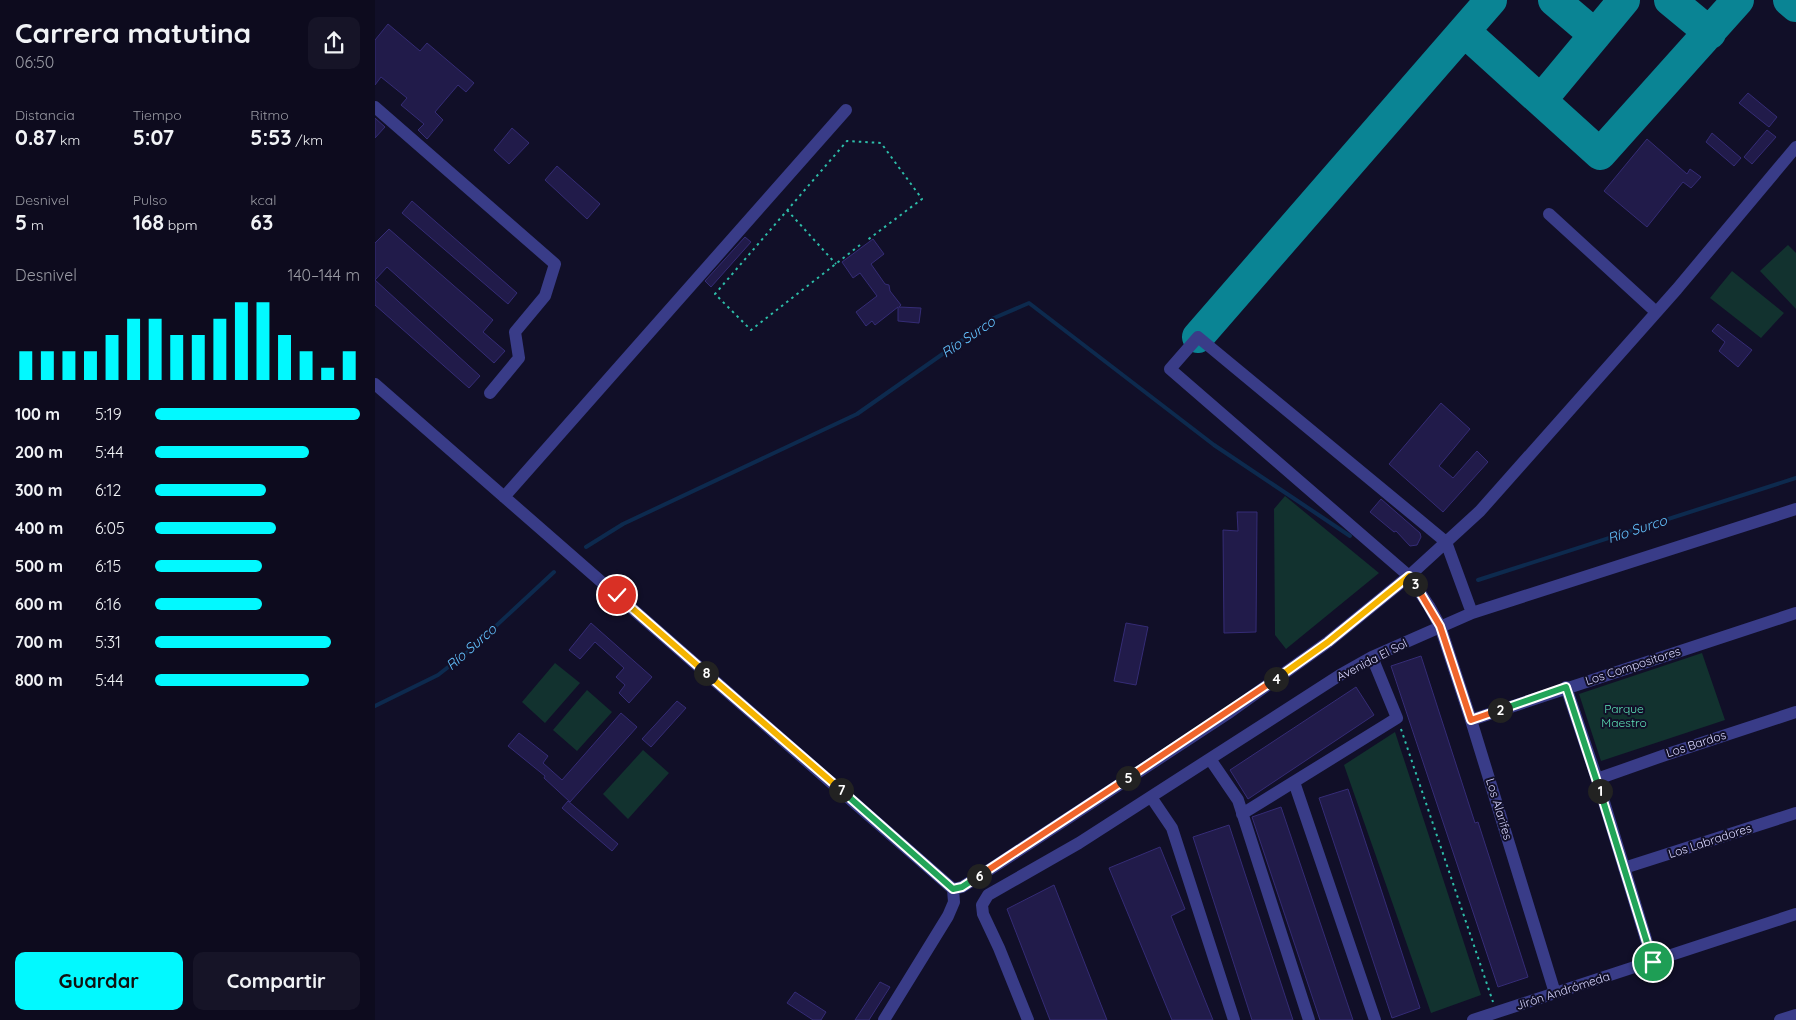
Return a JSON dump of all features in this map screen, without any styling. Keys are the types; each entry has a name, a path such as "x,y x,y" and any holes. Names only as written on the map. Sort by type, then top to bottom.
{"street":[{"path":"375,106 555,264 545,296 515,332 519,358 490,393"},
{"path":"504,497 846,110"},
{"path":"953,889 962,887 992,868 1227,714 1328,642 1409,576 1480,511 1657,312 1796,147"},
{"path":"1549,214 1657,312"},
{"name":"Los Alarifes","path":"1446,542 1199,336 1170,369 1409,576 1440,626 1555,993"},
{"path":"375,384 953,889 954,902 948,916 884,1020"},
{"name":"Avenida El Sol","path":"1028,1020 983,914 982,905 989,894 1062,853 1340,675 1372,657 1472,613 1796,509"},
{"path":"1446,542 1472,613"},
{"name":"Los Compositores","path":"1471,720 1566,687 1796,613"},
{"path":"1242,814 1397,718 1372,657"},
{"path":"1566,687 1597,779 1653,962"},
{"name":"Los Bardos","path":"1597,779 1796,712"},
{"path":"1210,759 1238,800 1309,1020"},
{"path":"1294,782 1375,1020"},
{"path":"1151,797 1172,828 1234,1020"},
{"name":"Los Labradores","path":"1624,868 1796,813"},
{"name":"Jirón Andrómeda","path":"1473,1020 1796,914"},
{"path":"1780,1020 1796,1015"}],"path":[{"path":"860,244 751,330 715,294 847,141 881,143 922,199 866,241"},
{"path":"787,210 836,264"},
{"path":"1397,718 1497,1012"}],"green space":[{"path":"1788,245 1796,253 1796,309 1760,271"},
{"path":"1732,271 1784,313 1761,338 1710,298"},
{"path":"1285,496 1379,573 1286,649 1275,635 1274,509"},
{"name":"Parque Maestro","path":"1702,653 1725,720 1601,761 1579,694"},
{"path":"555,663 580,683 545,723 522,702"},
{"path":"587,690 612,712 577,751 553,730"},
{"path":"1395,732 1481,995 1431,1013 1344,765"},
{"path":"643,750 669,773 628,819 603,794"}],"building":[{"path":"388,24 420,51 427,43 474,83 466,92 458,85 435,112 443,120 427,139 418,130 424,124 401,105 407,98 381,77 375,85 375,40"},
{"path":"1748,93 1777,117 1769,127 1739,103"},
{"path":"375,118 385,127 375,138"},
{"path":"512,128 529,143 509,164 494,150"},
{"path":"1767,130 1776,137 1752,164 1744,157"},
{"path":"1712,133 1741,158 1734,166 1706,142"},
{"path":"1647,139 1687,174 1690,169 1701,177 1691,188 1683,182 1647,227 1604,191"},
{"path":"557,166 600,204 587,219 545,180"},
{"path":"412,201 517,293 508,304 402,213"},
{"path":"389,229 493,320 483,332 505,351 494,363 387,267 375,280 375,243"},
{"path":"745,237 751,242 711,287 705,281"},
{"path":"873,239 884,254 871,264 885,284 889,285 890,291 901,305 899,307 921,308 919,323 898,321 898,307 875,325 872,321 866,326 856,312 877,296 860,273 853,278 842,262"},
{"path":"375,280 480,376 469,388 375,305"},
{"path":"1718,324 1752,350 1738,367 1719,351 1725,342 1712,331"},
{"path":"1441,403 1470,429 1439,466 1453,478 1477,451 1488,462 1443,512 1389,464"},
{"path":"1381,499 1420,533 1421,537 1417,545 1410,546 1396,531 1394,532 1370,512"},
{"path":"1237,512 1257,512 1256,632 1224,633 1223,530 1238,531"},
{"path":"591,623 652,677 629,703 619,693 625,685 616,677 624,668 595,642 580,659 569,650"},
{"path":"1126,623 1148,627 1136,685 1114,681"},
{"path":"1421,656 1475,823 1478,822 1528,977 1498,987 1391,666"},
{"path":"1356,687 1374,715 1248,799 1230,770"},
{"path":"677,701 686,708 651,747 642,739"},
{"path":"621,713 637,727 570,802 544,778 545,776 508,746 519,733 548,756 543,763 562,780"},
{"path":"1348,789 1420,1008 1392,1018 1319,798"},
{"path":"568,801 618,844 612,851 562,808"},
{"path":"1281,807 1353,1020 1320,1020 1252,817"},
{"path":"1229,825 1293,1020 1252,1020 1193,837"},
{"path":"1160,847 1185,909 1171,916 1213,1020 1172,1020 1109,868"},
{"path":"1054,885 1107,1020 1050,1020 1007,909"},
{"path":"880,982 890,987 869,1020 855,1020"},
{"path":"795,992 826,1012 821,1020 813,1020 787,1003"}],"waterway":[{"name":"Río Surco","path":"586,547 623,524 857,414 994,318 1029,303 1214,445 1350,536"},
{"name":"Río Surco","path":"1478,580 1796,478"},
{"name":"Río Surco","path":"375,706 438,675 470,650 554,572"}],"taxiway":[{"path":"1198,337 1491,0"},
{"path":"1554,0 1595,35"},
{"path":"1541,100 1624,0"},
{"path":"1670,0 1710,33"},
{"path":"1464,31 1600,154 1738,0"},
{"path":"1789,0 1796,6"}],"route":[{"path":"617,595 953,889 962,887 992,868 1227,714 1328,642 1409,576 1440,626 1471,720 1566,687 1597,779 1653,962"}]}
